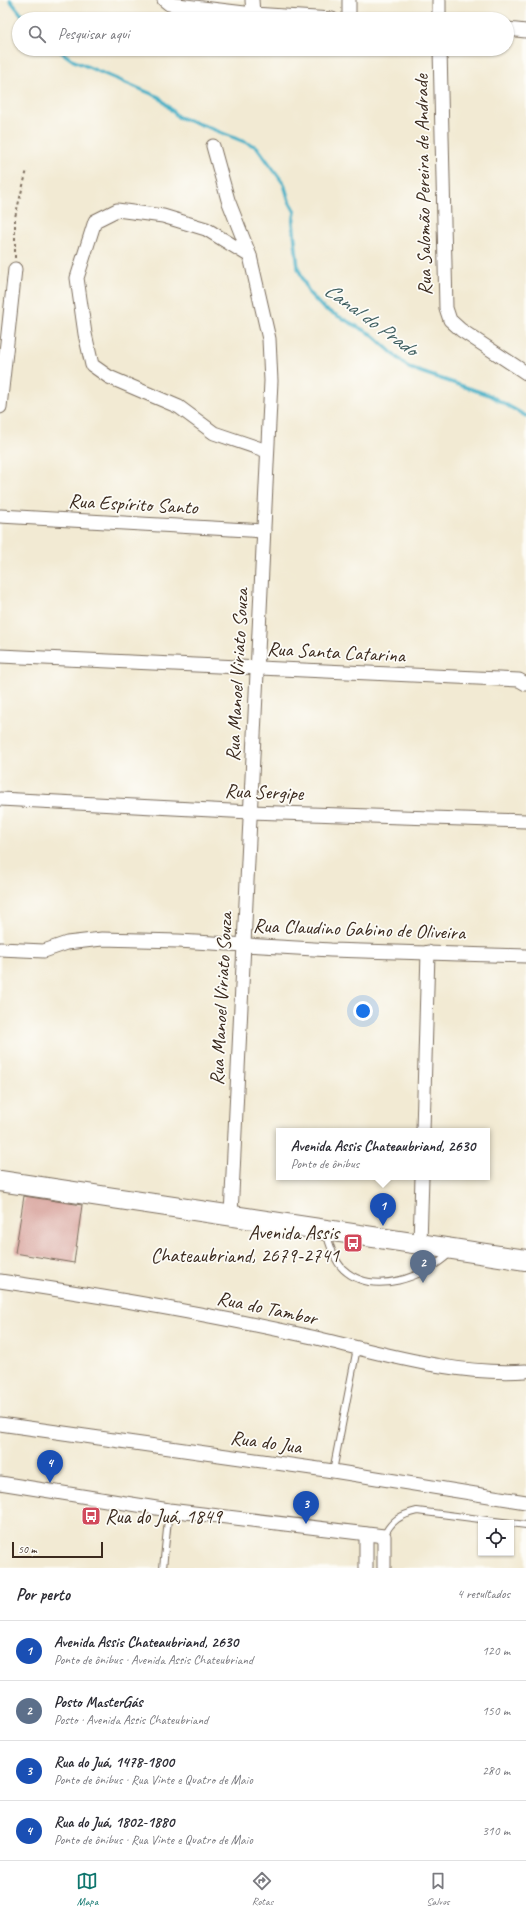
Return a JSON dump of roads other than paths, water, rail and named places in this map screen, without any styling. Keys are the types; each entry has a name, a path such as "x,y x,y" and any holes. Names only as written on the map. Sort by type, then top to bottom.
{"main road":[{"path":"0,1180 456,1248 526,1260"}],"street":[{"path":"164,0 169,4 236,12"},
{"path":"252,0 253,12"},
{"path":"349,0 349,12"},
{"path":"439,0 439,12"},
{"path":"514,30 526,31"},
{"name":"Rua Salomão Pereira de Andrade","path":"440,56 445,297 450,320 461,330 526,373"},
{"name":"Rua Manoel Viriato Souza","path":"213,146 228,200 250,256 269,339 271,381 230,1214"},
{"path":"250,256 206,229 163,216 117,210 95,221 77,278 85,334 92,365 109,377 179,407 214,433 268,451"},
{"path":"0,407 14,269"},
{"name":"Rua Espírito Santo","path":"0,516 264,531"},
{"name":"Rua Santa Catarina","path":"0,656 520,680 526,684"},
{"name":"Rua Sergipe","path":"0,799 250,812 526,821"},
{"name":"Rua Claudino Gabino de Oliveira","path":"0,949 44,951 67,943 102,939 526,956"},
{"path":"423,1128 428,952"},
{"path":"420,1243 422,1180"},
{"name":"Rua do Tambor","path":"0,1282 83,1294 216,1317 442,1366 485,1370 526,1371"},
{"name":"Rua do Jua","path":"0,1424 333,1471 526,1502"},
{"path":"0,1482 169,1510 384,1536 384,1568"},
{"path":"366,1534 366,1568"}],"lane":[{"path":"325,1229 331,1249 342,1268 354,1278 365,1280 384,1282 415,1276 432,1268 456,1248"},
{"path":"333,1471 357,1348"},
{"path":"163,1568 169,1510"},
{"path":"384,1536 394,1520 403,1515 417,1511 526,1525"}],"waterway":[{"name":"Canal do Prado","path":"10,0 19,12"},
{"name":"Canal do Prado","path":"67,56 74,61 159,97 178,117 257,147 284,184 289,201 295,212 293,223 298,268 309,293 323,308 371,334 409,368 489,395 526,416"}],"place":[{"name":"Avenida Assis Chateaubriand, 2630","path":"383,1226"},
{"name":"Avenida Assis Chateaubriand, 2679-2741","path":"353,1243"},
{"name":"Posto MasterGás","path":"423,1283"},
{"name":"Rua do Juá, 1802-1880","path":"50,1483"},
{"name":"Rua do Juá, 1849","path":"91,1516"},
{"name":"Rua do Juá, 1478-1800","path":"306,1524"}]}
